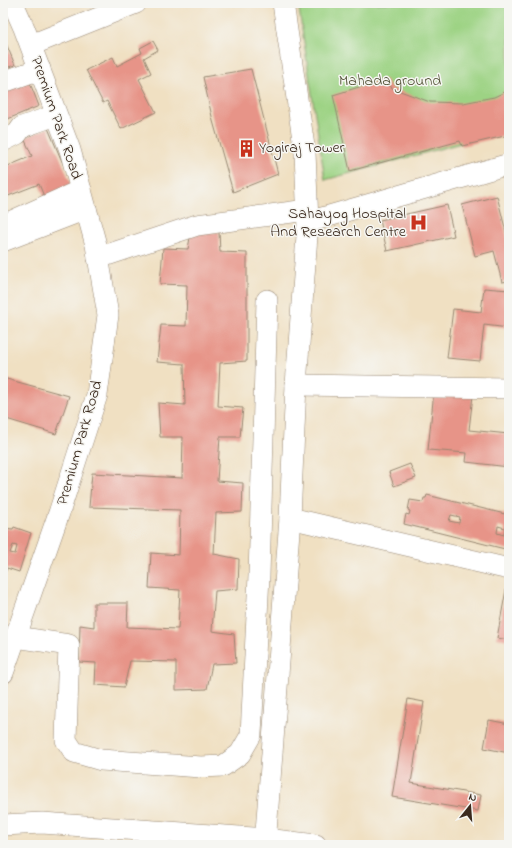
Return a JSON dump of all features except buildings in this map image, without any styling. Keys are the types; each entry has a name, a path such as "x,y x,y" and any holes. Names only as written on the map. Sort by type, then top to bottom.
{"street":[{"path":"31,45 136,3"},
{"path":"266,842 290,518 296,385 308,216 305,153 284,3"},
{"name":"Premium Park Road","path":"3,673 59,513 97,395 108,315 98,258 81,198 70,150 53,116 34,71 31,45 11,12"},
{"path":"3,82 34,71"},
{"path":"3,141 14,136 22,126 53,116"},
{"path":"98,258 197,225 308,216 509,164"},
{"path":"3,225 81,198"},
{"path":"3,241 81,198"},
{"path":"16,637 69,645 66,740 74,752 101,760 201,767 223,766 240,754 250,736 251,728 259,576 267,300"},
{"path":"296,385 509,388"},
{"path":"290,518 509,569"},
{"path":"3,825 42,823 316,845"}],"green space":[{"name":"Mahada ground","path":"298,3 509,3 509,130 325,180"}],"place":[{"name":"Yogiraj Tower","path":"246,148"},
{"name":"Sahayog Hospital And Research Centre","path":"419,223"}]}
